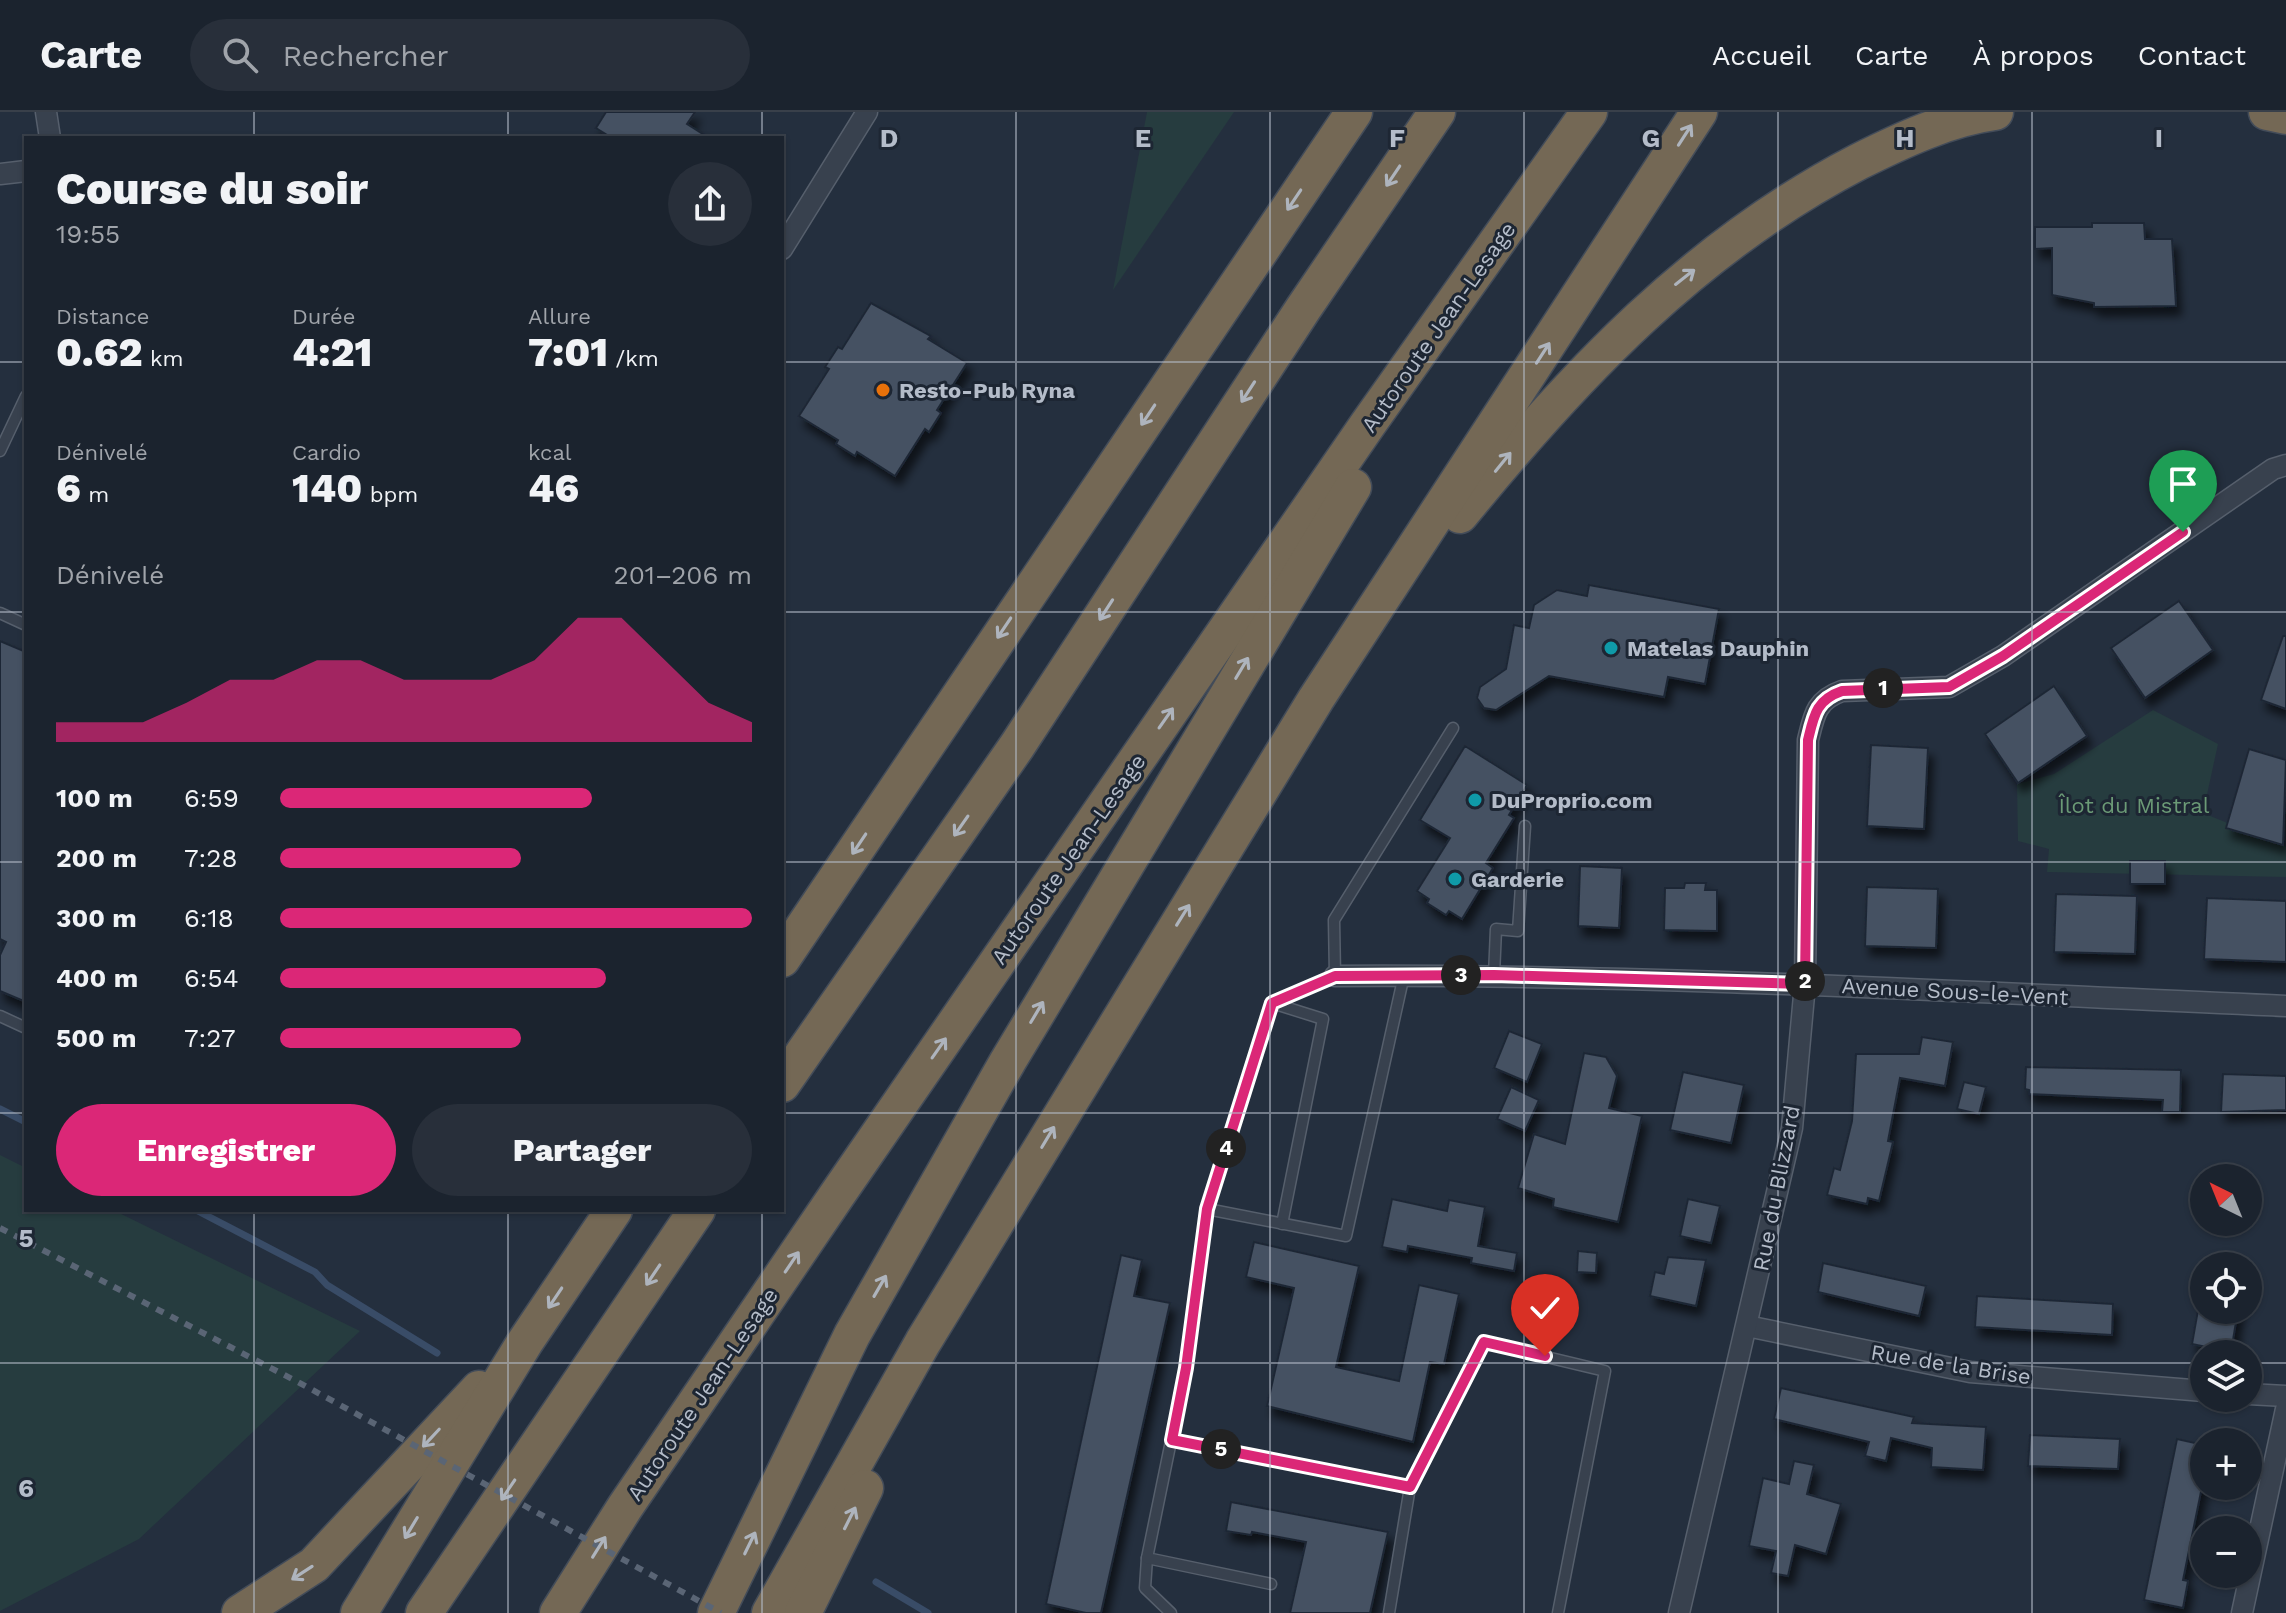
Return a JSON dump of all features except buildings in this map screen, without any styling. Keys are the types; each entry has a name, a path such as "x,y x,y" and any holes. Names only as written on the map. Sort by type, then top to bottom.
{"highway":[{"path":"784,956 1354,112"},
{"path":"784,1081 1017,746 1303,309 1437,112"},
{"name":"Autoroute Jean-Lesage","path":"558,1613 625,1507 828,1208 1368,424 1589,112"},
{"path":"770,1613 845,1477 1007,1203 1316,699 1699,112"},
{"path":"1316,699 1534,425 1602,352 1672,287 1742,233 1818,183 1896,143 1995,112"},
{"path":"2267,112 2286,116"},
{"path":"716,1613 852,1335 1008,1061 1276,611 1550,168"},
{"path":"803,1613 1007,1203"},
{"path":"359,1613 525,1342 613,1212"},
{"path":"424,1613 696,1212"},
{"path":"240,1613 314,1565 525,1342"}],"street":[{"path":"46,112 50,136"},
{"path":"784,246 867,112"},
{"path":"0,174 24,171"},
{"name":"Rue du Blizzard","path":"1679,1613 1792,1128 1805,984 1808,740 1816,707 1827,696 1842,691 1949,687 2003,656 2273,469 2286,465"},
{"name":"Avenue Sous-le-Vent","path":"1335,976 1494,975 1805,984 2286,1006"},
{"name":"Rue de la Brise","path":"1747,1326 1970,1372 2190,1390"},
{"path":"2262,1395 2286,1396"},
{"path":"2242,1613 2286,1409"}],"lane":[{"path":"0,451 24,400"},
{"path":"0,613 24,624"},
{"path":"1171,1613 1145,1588 1147,1558 1186,1368 1207,1209 1272,1003 1335,976 1334,920 1453,728"},
{"path":"1494,975 1496,929 1518,931 1525,826"},
{"path":"1207,1209 1346,1236 1404,975"},
{"path":"1272,1003 1323,1019 1282,1224"},
{"path":"0,1016 24,1027"},
{"path":"1389,1613 1410,1487 1484,1342 1605,1371 1558,1613"},
{"path":"1172,1440 1410,1487"},
{"path":"1147,1558 1271,1584"}],"green space":[{"path":"1147,112 1234,112 1113,290"},
{"name":"Îlot du Mistral","path":"2153,710 2218,744 2203,813 2286,847 2286,877 2047,872 2049,849 2018,841 2017,784 2054,774"},
{"path":"0,1155 24,1167 24,1212 117,1212 360,1331 139,1539 0,1611"}],"waterway":[{"path":"0,1109 24,1121"},
{"path":"200,1212 315,1272 327,1285 437,1353"},
{"path":"876,1582 928,1613"}],"railway":[{"path":"0,1228 298,1382 721,1613"}],"place":[{"name":"Resto-Pub Ryna","path":"883,390"},
{"name":"Matelas Dauphin","path":"1611,648"},
{"name":"DuProprio.com","path":"1475,800"},
{"name":"Garderie","path":"1455,879"}],"route":[{"path":"1545,1356 1484,1342 1410,1487 1172,1440 1186,1368 1207,1209 1272,1003 1335,976 1494,975 1805,984 1808,740 1816,707 1827,696 1842,691 1949,687 2003,656 2183,532"}]}
